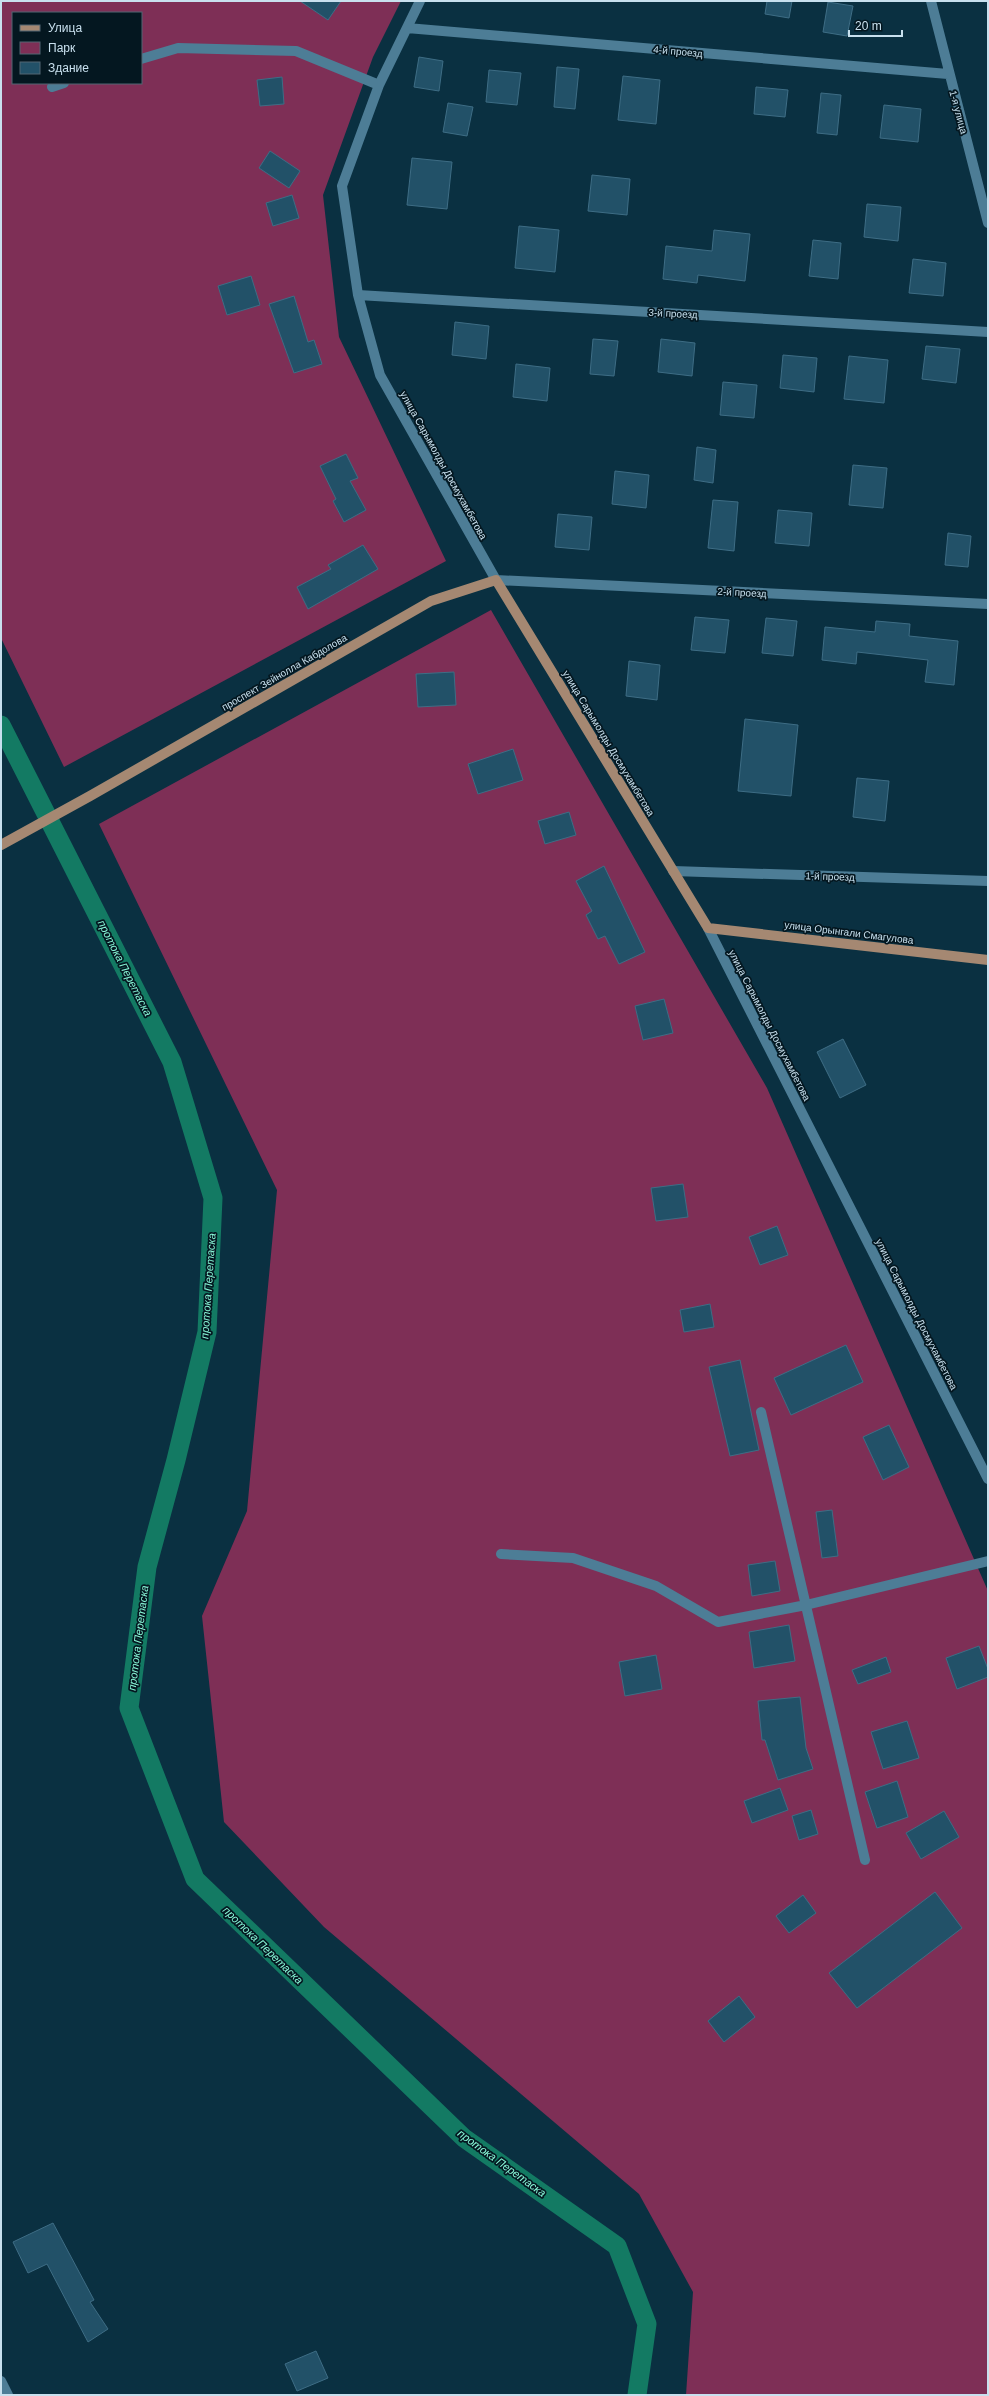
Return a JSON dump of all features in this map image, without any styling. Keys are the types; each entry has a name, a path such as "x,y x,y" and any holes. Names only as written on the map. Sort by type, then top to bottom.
{"main road":[{"name":"проспект Зейнолла Кабдолова","path":"1,845 90,796 431,601 496,580"},
{"name":"улица Сарымолды Досмухамбетова","path":"496,580 708,928"},
{"name":"улица Орынгали Смагулова","path":"708,928 988,960"}],"street":[{"name":"улица Сарымолды Досмухамбетова","path":"420,1 379,86 342,186 358,295 380,375 496,580"},
{"name":"1-я улица","path":"931,1 948,74 988,223"},
{"name":"4-й проезд","path":"407,28 948,74"},
{"path":"142,59 178,48 296,51 379,86"},
{"path":"52,87 61,84"},
{"name":"3-й проезд","path":"358,295 988,332"},
{"name":"2-й проезд","path":"496,580 988,604"},
{"name":"1-й проезд","path":"673,871 988,881"},
{"name":"улица Сарымолды Досмухамбетова","path":"708,928 988,1479"},
{"path":"761,1412 865,1860"},
{"path":"501,1554 573,1558 656,1586 718,1622 806,1605 988,1561"},
{"path":"1,2381 8,2395"}],"green space":[{"path":"1,1 401,1 373,57 323,195 339,337 446,561 64,767 1,638"},
{"path":"491,610 767,1088 988,1591 988,2395 686,2395 693,2292 639,2194 324,1927 224,1822 202,1616 247,1511 277,1190 99,824"}],"building":[{"path":"300,1 341,1 328,20"},
{"path":"767,1 792,1 789,18 765,14"},
{"path":"828,2 853,6 847,36 823,32"},
{"path":"419,57 443,61 439,91 414,87"},
{"path":"557,67 579,69 575,109 554,107"},
{"path":"489,70 521,73 517,105 486,102"},
{"path":"623,76 660,80 656,124 618,120"},
{"path":"282,77 284,104 260,106 257,80"},
{"path":"756,87 788,90 785,117 754,114"},
{"path":"821,93 841,95 837,135 817,133"},
{"path":"448,103 473,107 467,136 443,132"},
{"path":"884,105 921,109 918,142 880,138"},
{"path":"270,151 300,171 289,188 259,168"},
{"path":"412,158 452,162 447,209 407,205"},
{"path":"592,175 630,179 627,215 588,211"},
{"path":"292,195 299,218 273,226 266,203"},
{"path":"867,204 901,207 898,241 864,237"},
{"path":"519,226 559,230 555,272 515,268"},
{"path":"714,230 750,234 745,281 698,275 697,283 663,279 666,246 712,251"},
{"path":"813,240 841,243 838,279 809,276"},
{"path":"913,259 946,263 943,296 909,293"},
{"path":"251,276 260,305 227,315 218,286"},
{"path":"294,296 308,342 314,340 322,364 294,373 269,304"},
{"path":"455,322 489,326 486,359 452,355"},
{"path":"593,339 618,341 614,376 590,374"},
{"path":"661,339 695,343 692,376 658,372"},
{"path":"926,346 960,349 956,383 922,379"},
{"path":"783,355 817,358 814,392 780,388"},
{"path":"849,356 888,360 884,403 844,399"},
{"path":"516,364 550,368 547,401 513,397"},
{"path":"723,382 757,385 754,418 720,415"},
{"path":"697,447 716,450 713,483 694,480"},
{"path":"346,454 358,478 350,481 366,510 344,522 333,501 336,499 320,466"},
{"path":"853,465 887,468 883,508 849,505"},
{"path":"615,471 649,475 646,508 612,504"},
{"path":"713,500 738,502 734,551 708,548"},
{"path":"778,510 812,513 809,546 775,543"},
{"path":"558,514 592,517 589,550 555,547"},
{"path":"948,533 971,536 968,567 945,565"},
{"path":"363,545 378,569 308,609 297,587 331,569 328,565"},
{"path":"695,617 729,620 725,653 691,650"},
{"path":"766,618 797,621 793,656 762,653"},
{"path":"876,621 910,624 909,636 958,641 954,685 925,682 928,660 857,652 856,664 822,660 825,627 875,632"},
{"path":"629,661 660,665 657,700 626,696"},
{"path":"454,672 456,705 418,707 416,674"},
{"path":"745,719 798,725 791,796 738,791"},
{"path":"513,749 523,780 478,794 468,764"},
{"path":"857,778 889,781 885,821 853,817"},
{"path":"569,812 576,835 545,844 538,821"},
{"path":"604,866 645,952 619,964 605,936 598,939 586,915 592,911 576,881"},
{"path":"664,999 673,1033 643,1040 635,1006"},
{"path":"843,1039 866,1085 840,1098 817,1052"},
{"path":"683,1184 688,1217 656,1221 651,1188"},
{"path":"777,1226 788,1255 760,1265 749,1237"},
{"path":"710,1304 714,1327 684,1332 680,1310"},
{"path":"846,1345 863,1382 791,1415 774,1378"},
{"path":"740,1360 759,1450 730,1456 709,1367"},
{"path":"889,1425 909,1467 883,1480 863,1437"},
{"path":"832,1510 838,1556 822,1558 816,1512"},
{"path":"775,1561 780,1591 752,1596 748,1565"},
{"path":"789,1625 795,1661 754,1668 749,1632"},
{"path":"979,1646 988,1669 988,1677 957,1689 946,1658"},
{"path":"656,1655 662,1689 625,1696 619,1662"},
{"path":"886,1657 891,1672 858,1684 852,1670"},
{"path":"800,1697 806,1748 813,1769 778,1780 765,1740 762,1740 758,1701"},
{"path":"907,1721 919,1758 883,1769 871,1732"},
{"path":"897,1781 908,1817 877,1828 865,1792"},
{"path":"780,1788 788,1810 752,1823 744,1801"},
{"path":"811,1810 818,1834 799,1840 792,1816"},
{"path":"944,1811 959,1837 921,1859 906,1833"},
{"path":"935,1892 962,1928 857,2008 829,1973"},
{"path":"803,1895 816,1913 789,1933 776,1916"},
{"path":"739,1996 755,2017 724,2042 708,2021"},
{"path":"53,2223 94,2300 90,2302 108,2329 88,2342 47,2264 28,2273 13,2242"},
{"path":"316,2351 328,2378 297,2391 285,2364"}],"waterway":[{"name":"протока Перетаска","path":"1,725 172,1062 213,1198 207,1332 176,1460 147,1567 129,1708 195,1879 464,2138 617,2246 647,2324 637,2395"}]}
